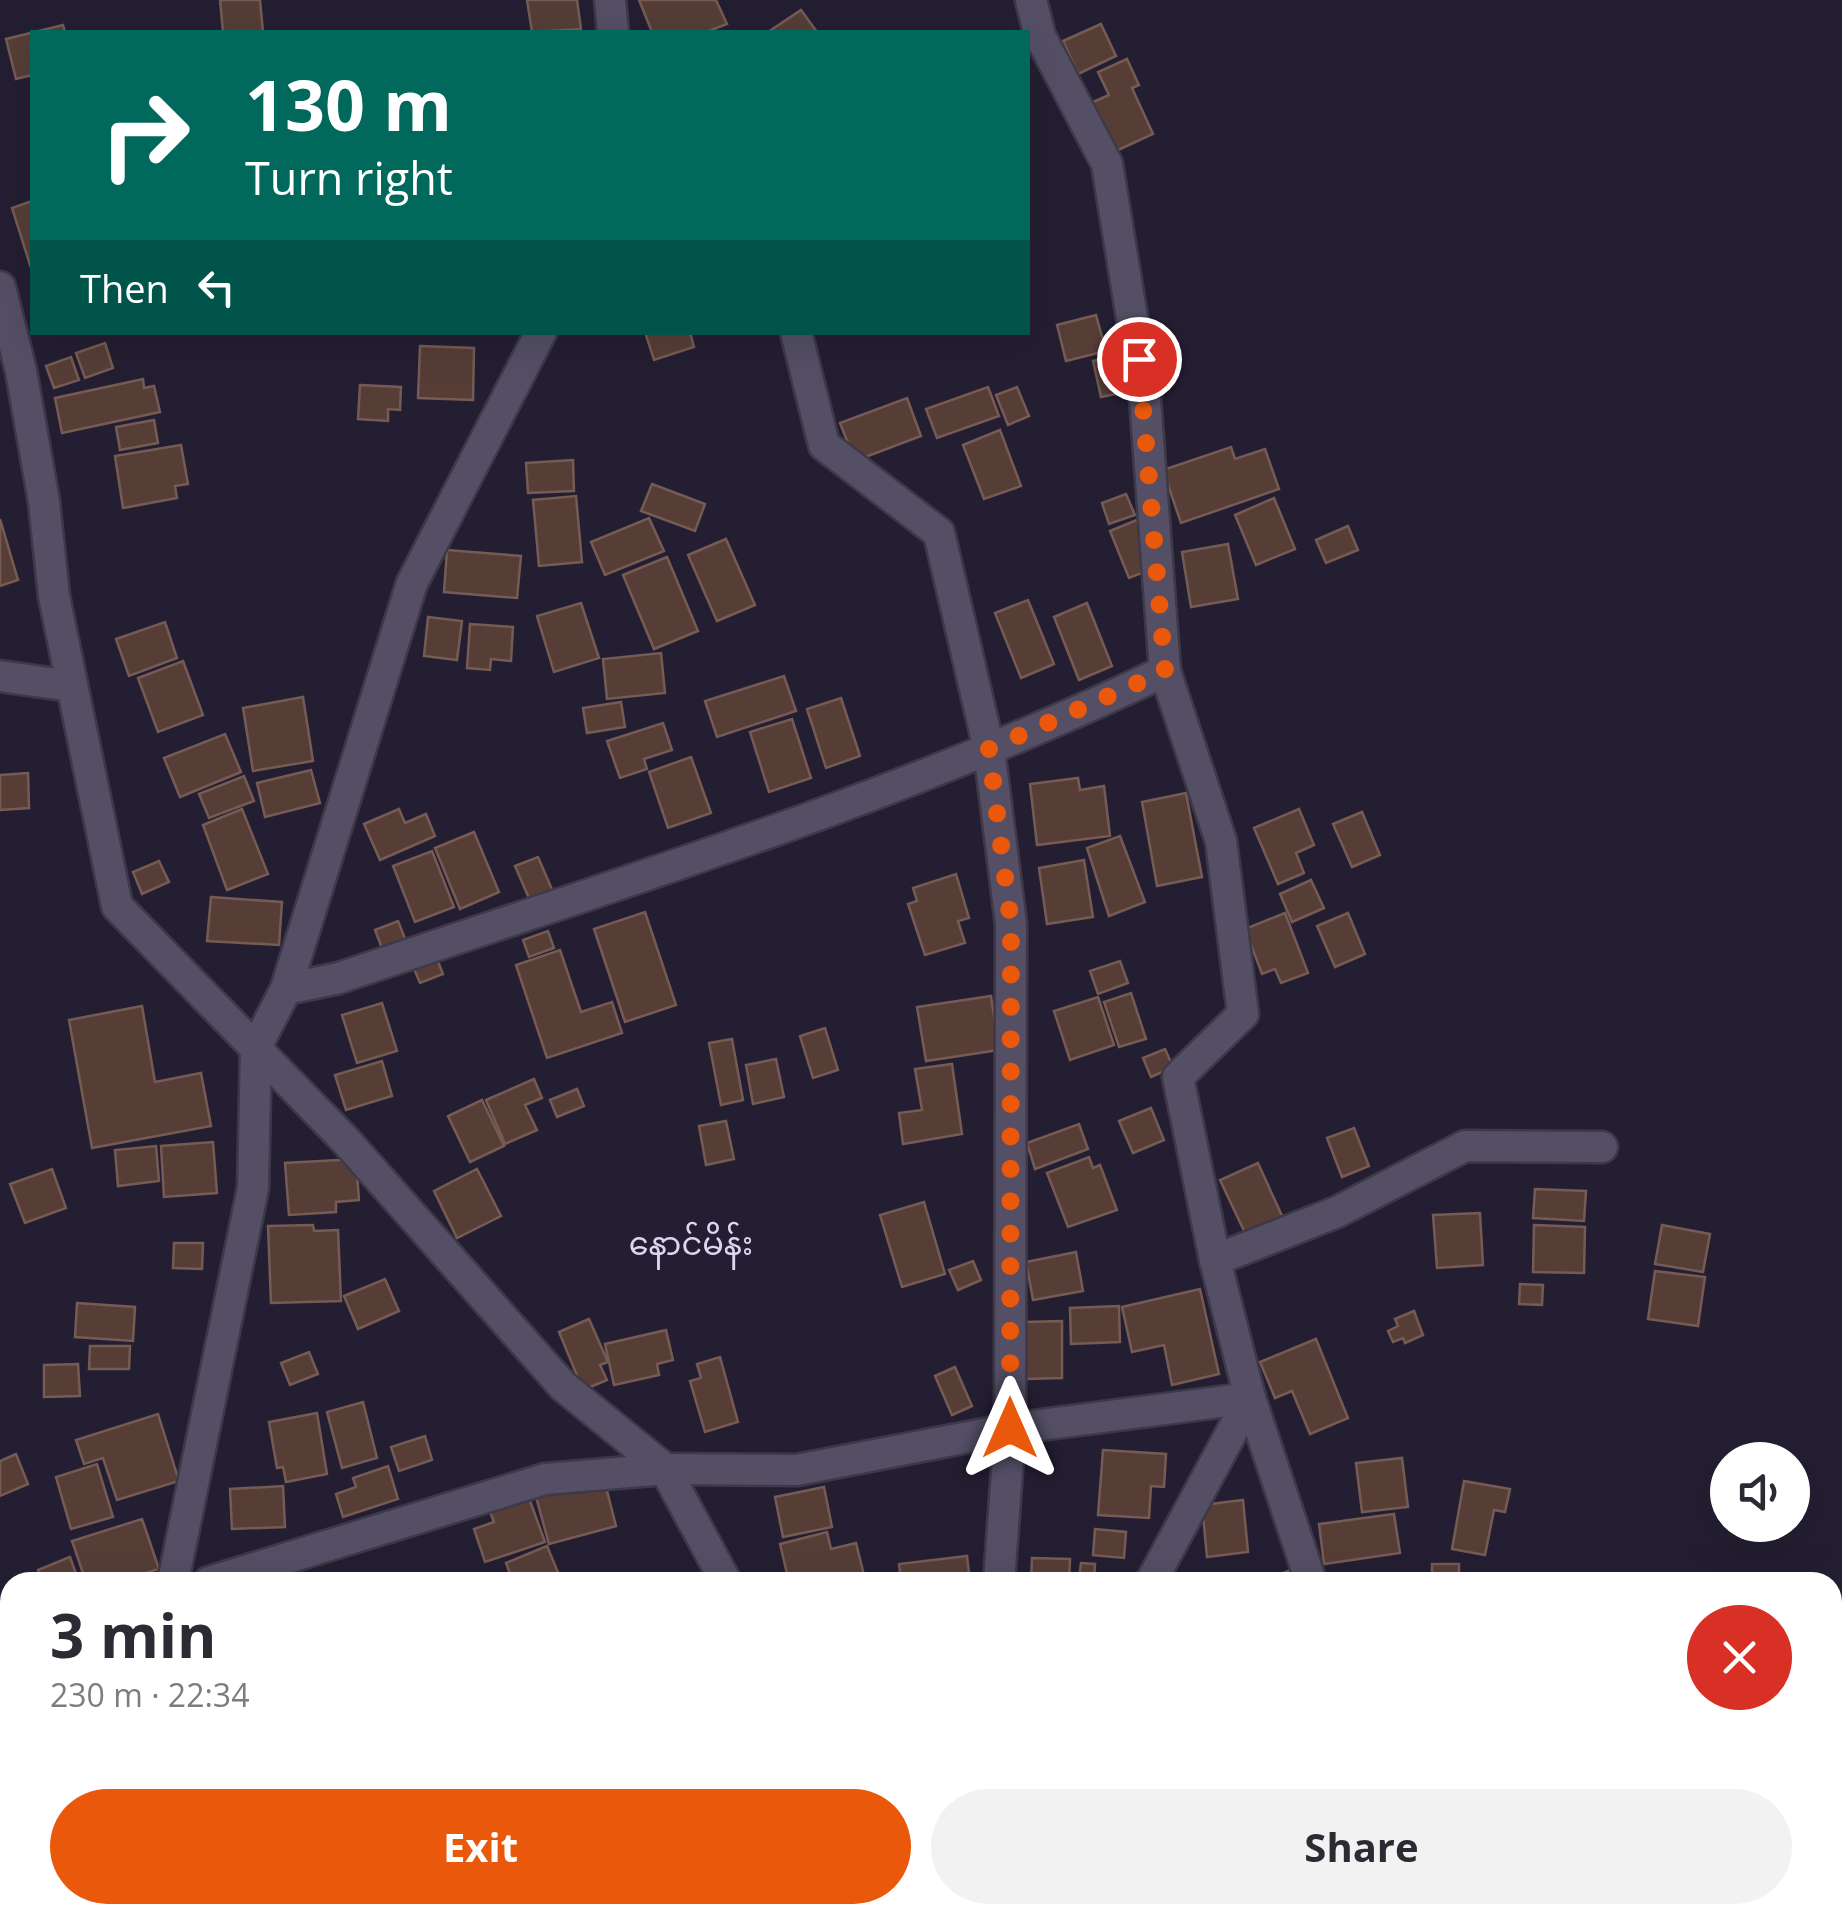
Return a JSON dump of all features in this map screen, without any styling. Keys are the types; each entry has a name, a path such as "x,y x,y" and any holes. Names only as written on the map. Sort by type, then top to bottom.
{"street":[{"path":"610,0 613,30"},
{"path":"1031,0 1040,36 1106,164 1145,398 1165,671 1221,840 1243,1014 1178,1077 1215,1260 1250,1398 1307,1572"},
{"path":"0,287 24,390 70,686 117,906 347,1142 563,1386 665,1469 721,1572"},
{"path":"176,1572 252,1188 256,1047 286,989 412,582 539,335"},
{"path":"797,335 824,446 938,534 989,749 1011,924 1010,1428 1000,1572"},
{"path":"286,989 339,978 645,874 989,749 1165,671"},
{"path":"0,676 70,686"},
{"path":"1215,1260 1337,1212 1465,1146 1602,1147"},
{"path":"243,1572 545,1479 665,1469 797,1470 1010,1428 1250,1398"},
{"path":"1156,1572 1250,1398"}],"building":[{"path":"220,0 260,0 263,30 223,30"},
{"path":"527,0 577,0 581,29 532,30"},
{"path":"639,0 716,0 727,24 711,30 651,30"},
{"path":"801,10 816,30 771,30"},
{"path":"1101,24 1116,56 1078,74 1063,41"},
{"path":"30,33 30,76 16,79 6,39"},
{"path":"1127,59 1139,85 1132,88 1153,134 1116,151 1093,102 1109,95 1098,72"},
{"path":"30,202 30,265 12,208"},
{"path":"1096,315 1106,351 1066,361 1057,325"},
{"path":"646,335 691,335 694,347 654,360"},
{"path":"105,343 113,368 85,378 76,353"},
{"path":"420,346 474,348 473,400 418,398"},
{"path":"1123,354 1130,391 1101,397 1093,361"},
{"path":"71,357 79,380 54,388 46,366"},
{"path":"143,379 144,388 154,386 160,412 62,433 55,398"},
{"path":"360,385 401,387 400,410 388,409 388,421 358,419"},
{"path":"988,387 999,416 937,438 926,409"},
{"path":"1017,387 1029,416 1008,425 996,395"},
{"path":"907,398 921,436 855,461 840,423"},
{"path":"154,420 158,443 120,450 116,427"},
{"path":"1000,430 1021,486 984,499 963,445"},
{"path":"181,445 188,484 175,486 177,498 123,508 115,456"},
{"path":"1231,447 1235,459 1265,449 1279,489 1181,523 1163,470"},
{"path":"573,460 574,491 528,493 526,463"},
{"path":"652,484 705,504 695,531 641,511"},
{"path":"1126,494 1135,515 1109,524 1102,503"},
{"path":"576,496 582,562 539,566 533,500"},
{"path":"1274,498 1295,549 1256,565 1235,515"},
{"path":"649,518 664,551 605,575 591,542"},
{"path":"0,519 18,580 0,586"},
{"path":"1137,520 1155,568 1129,578 1110,531"},
{"path":"1348,526 1358,550 1326,563 1316,540"},
{"path":"726,539 755,605 717,621 688,555"},
{"path":"1228,544 1238,599 1191,607 1182,552"},
{"path":"447,550 521,556 517,598 444,592"},
{"path":"667,557 698,631 654,649 623,575"},
{"path":"1028,600 1054,664 1021,678 995,613"},
{"path":"581,603 599,658 554,672 537,616"},
{"path":"1087,603 1112,666 1079,680 1054,617"},
{"path":"428,617 462,621 457,660 424,656"},
{"path":"165,622 177,658 129,676 116,639"},
{"path":"470,624 513,627 511,661 491,659 490,670 467,668"},
{"path":"661,653 665,693 607,699 603,659"},
{"path":"183,661 203,715 158,732 138,678"},
{"path":"784,676 796,711 717,737 705,701"},
{"path":"303,697 313,761 253,771 243,708"},
{"path":"841,698 860,756 826,768 807,709"},
{"path":"621,702 625,727 587,733 583,708"},
{"path":"792,719 811,778 769,792 750,732"},
{"path":"663,723 672,750 644,759 647,769 620,778 607,741"},
{"path":"225,734 241,772 180,797 164,758"},
{"path":"691,757 711,813 668,828 649,772"},
{"path":"311,770 320,803 265,817 257,783"},
{"path":"28,773 29,808 0,810 0,775"},
{"path":"244,776 254,801 209,818 199,794"},
{"path":"1078,778 1080,790 1104,786 1110,836 1037,845 1030,784"},
{"path":"1186,793 1202,877 1157,886 1142,802"},
{"path":"242,809 268,874 227,890 203,825"},
{"path":"399,809 405,823 426,814 435,836 380,860 364,824"},
{"path":"1299,809 1314,845 1296,853 1304,873 1278,884 1254,828"},
{"path":"1362,812 1380,855 1352,867 1333,824"},
{"path":"474,832 499,892 460,909 435,848"},
{"path":"1120,836 1145,902 1109,916 1087,848"},
{"path":"432,851 454,907 415,922 393,866"},
{"path":"538,857 554,894 531,903 515,866"},
{"path":"1084,860 1093,917 1047,924 1039,868"},
{"path":"159,861 169,882 142,894 133,872"},
{"path":"956,874 969,918 958,921 965,943 925,955 908,904 917,901 913,888"},
{"path":"1311,880 1324,908 1292,922 1280,894"},
{"path":"211,897 282,902 279,945 207,941"},
{"path":"645,912 676,1005 625,1022 594,929"},
{"path":"1285,913 1308,973 1281,983 1275,969 1262,974 1245,929"},
{"path":"1348,913 1365,954 1335,967 1317,926"},
{"path":"398,921 406,941 383,951 375,930"},
{"path":"548,931 554,948 529,957 523,940"},
{"path":"560,950 581,1012 612,1002 622,1033 547,1058 516,965"},
{"path":"437,959 443,974 420,983 414,969"},
{"path":"1120,961 1128,983 1098,994 1090,971"},
{"path":"1131,993 1146,1039 1119,1047 1104,1002"},
{"path":"991,996 999,1050 926,1061 917,1007"},
{"path":"1098,997 1114,1045 1070,1060 1054,1011"},
{"path":"382,1003 397,1051 357,1063 342,1015"},
{"path":"142,1006 155,1082 201,1073 211,1126 92,1148 69,1020"},
{"path":"825,1028 838,1070 813,1078 800,1036"},
{"path":"732,1039 743,1100 721,1105 709,1043"},
{"path":"1165,1049 1173,1067 1151,1077 1143,1058"},
{"path":"776,1059 784,1097 753,1104 746,1065"},
{"path":"382,1061 392,1096 346,1110 335,1075"},
{"path":"952,1064 962,1134 903,1144 899,1113 922,1110 915,1069"},
{"path":"534,1079 542,1098 525,1105 537,1130 505,1144 486,1100"},
{"path":"577,1089 584,1106 557,1117 550,1100"},
{"path":"482,1100 504,1146 470,1162 448,1116"},
{"path":"1151,1108 1164,1140 1133,1153 1119,1121"},
{"path":"726,1121 734,1159 706,1165 699,1126"},
{"path":"1079,1124 1088,1149 1035,1169 1027,1143"},
{"path":"1354,1128 1369,1166 1342,1177 1327,1138"},
{"path":"213,1142 217,1193 164,1197 161,1146"},
{"path":"156,1146 159,1181 118,1186 115,1150"},
{"path":"1089,1157 1093,1168 1100,1165 1117,1210 1068,1227 1047,1173"},
{"path":"356,1159 359,1200 336,1202 336,1212 289,1215 285,1163"},
{"path":"1258,1163 1283,1218 1246,1235 1220,1180"},
{"path":"52,1169 66,1208 25,1223 10,1184"},
{"path":"477,1169 501,1216 457,1238 434,1191"},
{"path":"1535,1189 1586,1191 1584,1221 1533,1218"},
{"path":"924,1202 945,1274 902,1287 880,1215"},
{"path":"1480,1213 1483,1265 1437,1268 1433,1215"},
{"path":"313,1225 314,1231 338,1230 341,1301 271,1303 268,1226"},
{"path":"1534,1225 1585,1227 1584,1273 1533,1272"},
{"path":"1662,1225 1710,1234 1703,1272 1655,1264"},
{"path":"174,1243 203,1243 202,1269 173,1268"},
{"path":"1076,1252 1083,1291 1033,1300 1026,1262"},
{"path":"973,1261 981,1280 958,1290 949,1270"},
{"path":"1655,1271 1705,1277 1698,1326 1648,1319"},
{"path":"385,1279 399,1311 358,1329 344,1296"},
{"path":"1520,1284 1543,1285 1542,1305 1519,1304"},
{"path":"1200,1289 1219,1374 1172,1385 1164,1345 1132,1352 1122,1307"},
{"path":"77,1303 135,1307 133,1341 75,1337"},
{"path":"1119,1306 1120,1342 1071,1344 1070,1308"},
{"path":"1414,1311 1423,1335 1405,1343 1403,1338 1393,1342 1388,1331 1398,1326 1395,1319"},
{"path":"589,1319 608,1362 600,1365 607,1380 583,1390 559,1332"},
{"path":"1062,1321 1062,1378 1025,1379 1025,1322"},
{"path":"666,1330 673,1360 657,1364 659,1375 614,1385 605,1344"},
{"path":"1316,1339 1348,1418 1310,1434 1292,1391 1275,1398 1260,1362"},
{"path":"90,1346 130,1346 129,1369 89,1369"},
{"path":"309,1352 318,1374 290,1385 281,1363"},
{"path":"720,1357 738,1422 705,1432 690,1381 701,1378 697,1364"},
{"path":"78,1364 80,1396 44,1397 44,1365"},
{"path":"955,1367 972,1406 952,1415 935,1376"},
{"path":"363,1402 377,1458 342,1468 327,1412"},
{"path":"317,1413 327,1474 286,1482 283,1467 277,1468 269,1422"},
{"path":"158,1414 179,1481 117,1500 103,1458 84,1464 76,1440"},
{"path":"425,1436 432,1460 399,1471 391,1447"},
{"path":"1103,1450 1166,1454 1164,1487 1151,1486 1149,1518 1098,1515"},
{"path":"16,1454 28,1484 0,1496 0,1461"},
{"path":"1402,1458 1408,1507 1362,1512 1356,1463"},
{"path":"97,1464 113,1517 71,1529 56,1477"},
{"path":"388,1466 398,1499 343,1517 336,1494 356,1487 353,1478"},
{"path":"604,1479 616,1526 549,1544 536,1497"},
{"path":"1464,1481 1510,1489 1505,1512 1494,1510 1485,1555 1452,1549"},
{"path":"283,1486 285,1527 232,1529 230,1489"},
{"path":"824,1487 832,1527 783,1537 775,1497"},
{"path":"529,1498 545,1542 485,1562 474,1529 494,1522 490,1512"},
{"path":"1243,1500 1248,1552 1207,1557 1202,1505"},
{"path":"1394,1514 1400,1553 1324,1564 1319,1524"},
{"path":"142,1519 159,1569 83,1572 72,1541"},
{"path":"1095,1529 1126,1532 1124,1558 1093,1555"},
{"path":"827,1532 831,1549 856,1543 863,1572 787,1572 780,1544"},
{"path":"547,1546 558,1572 509,1572 506,1563"},
{"path":"967,1556 969,1572 900,1572 899,1564"},
{"path":"70,1557 75,1572 39,1572"},
{"path":"1032,1558 1070,1559 1069,1572 1031,1572"},
{"path":"1081,1563 1095,1564 1094,1572 1080,1572"},
{"path":"1432,1564 1459,1564 1459,1572 1432,1572"}],"district":[{"name":"နောင်မိန်း","path":"691,1244"}],"route":[{"path":"1010,1428 1011,924 989,749 1165,671 1139,359"}]}
